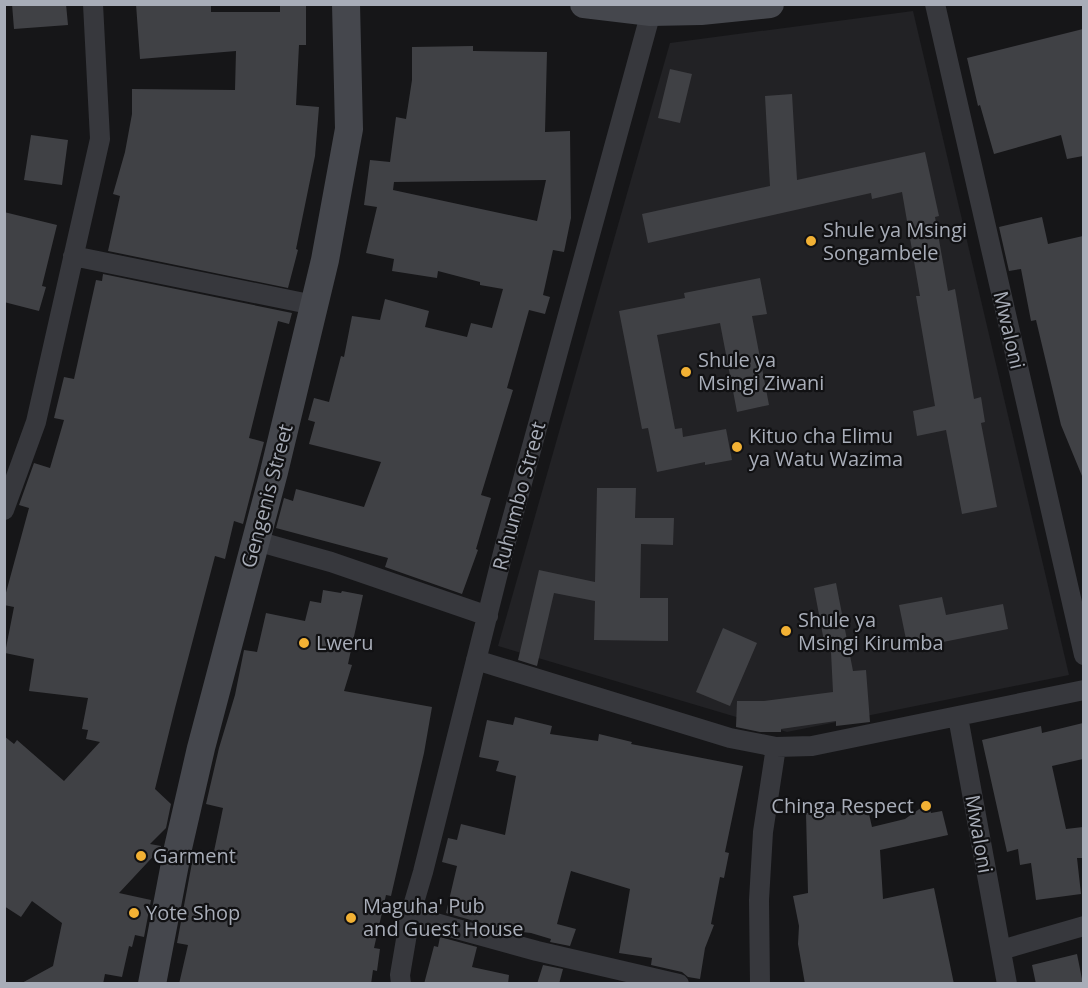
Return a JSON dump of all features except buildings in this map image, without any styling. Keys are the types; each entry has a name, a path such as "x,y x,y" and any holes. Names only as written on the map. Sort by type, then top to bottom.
{"street":[{"path":"4,510 36,422 100,139 93,4"},
{"name":"Gengenis Street","path":"152,984 178,848 201,748 274,472 325,260 349,129 346,4"},
{"path":"584,4 651,12 701,11 770,4"},
{"name":"Mwaloni","path":"935,4 1083,655"},
{"name":"Ruhumbo Street","path":"401,984 400,975 410,916 508,534 651,12"},
{"path":"73,256 314,305"},
{"path":"256,541 331,562 488,616"},
{"path":"476,660 730,738 776,747 812,746 1083,690"},
{"name":"Mwaloni","path":"958,717 1007,984"},
{"path":"760,984 759,900 763,832 776,747"},
{"path":"410,916 548,954 680,984"},
{"path":"1001,950 1083,926"}],"shaded area":[{"path":"913,11 1069,675 787,732 498,646 670,43"}],"place":[{"name":"Shule ya Msingi Songambele","path":"811,241"},
{"name":"Shule ya Msingi Ziwani","path":"686,372"},
{"name":"Kituo cha Elimu ya Watu Wazima","path":"737,447"},
{"name":"Shule ya Msingi Kirumba","path":"786,631"},
{"name":"Lweru","path":"304,643"},
{"name":"Chinga Respect","path":"926,806"},
{"name":"Garment","path":"141,856"},
{"name":"Yote Shop","path":"134,913"},
{"name":"Maguha' Pub and Guest House","path":"351,918"}]}
